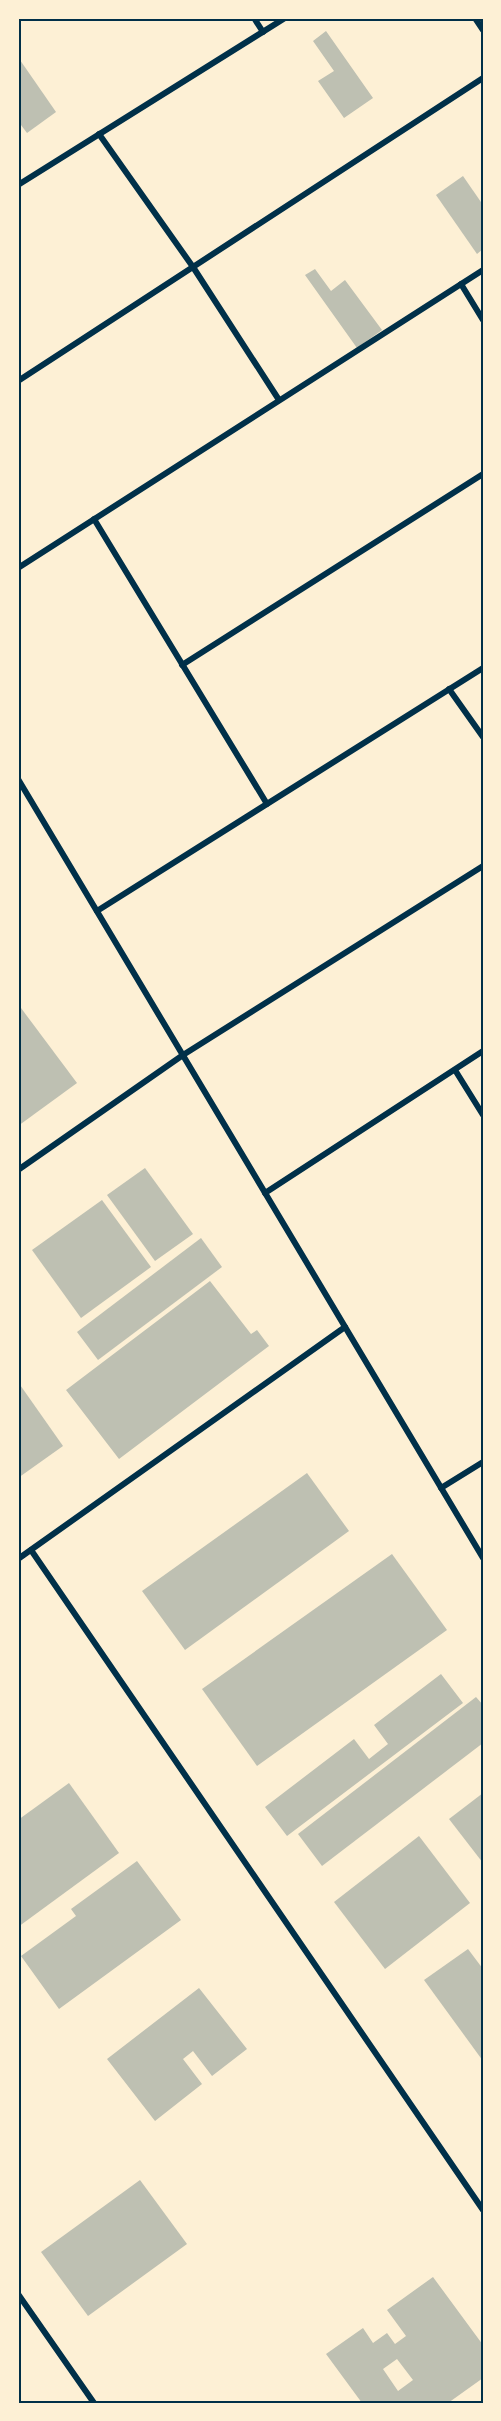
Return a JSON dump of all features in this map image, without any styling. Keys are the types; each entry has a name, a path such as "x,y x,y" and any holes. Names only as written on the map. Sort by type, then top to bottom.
{"street":[{"path":"254,18 262,32"},
{"path":"18,185 285,18"},
{"path":"475,18 483,30"},
{"path":"18,381 483,78"},
{"path":"99,134 193,267 279,400"},
{"path":"18,568 483,270"},
{"path":"461,284 483,320"},
{"path":"183,665 483,474"},
{"path":"94,519 267,804"},
{"path":"97,911 483,668"},
{"path":"449,689 483,737"},
{"path":"18,779 483,1558"},
{"path":"18,1170 183,1055 483,866"},
{"path":"265,1193 483,1051"},
{"path":"455,1070 483,1115"},
{"path":"18,1559 345,1327"},
{"path":"441,1488 483,1462"},
{"path":"31,1550 483,2210"},
{"path":"18,2294 94,2403"}],"building":[{"path":"326,31 373,98 344,118 318,81 334,71 313,41"},
{"path":"20,60 56,112 27,133 18,121 18,61"},
{"path":"463,176 483,205 483,249 477,254 436,195"},
{"path":"315,269 331,291 345,280 382,330 357,348 305,275"},
{"path":"18,1004 77,1083 18,1126"},
{"path":"145,1168 193,1234 155,1261 107,1195"},
{"path":"102,1200 151,1267 81,1318 32,1250"},
{"path":"201,1238 222,1267 98,1360 77,1332"},
{"path":"210,1281 251,1334 257,1330 269,1346 119,1459 66,1390"},
{"path":"18,1382 63,1446 18,1478"},
{"path":"307,1473 349,1531 185,1650 142,1591"},
{"path":"392,1554 447,1630 257,1766 202,1689"},
{"path":"441,1674 463,1703 287,1836 265,1807 354,1739 369,1759 388,1744 374,1725"},
{"path":"476,1697 483,1705 483,1743 322,1866 298,1834"},
{"path":"69,1783 119,1853 18,1927 18,1820"},
{"path":"483,1793 483,1863 449,1819"},
{"path":"419,1836 470,1903 385,1969 334,1902"},
{"path":"137,1861 181,1920 59,2009 21,1956 76,1916 71,1909"},
{"path":"468,1949 483,1969 483,2061 424,1980"},
{"path":"199,1988 247,2049 212,2076 193,2051 183,2059 202,2084 155,2121 107,2059"},
{"path":"140,2180 187,2244 88,2316 41,2252"},
{"path":"433,2277 483,2345 483,2378 448,2403 362,2403 326,2354 363,2328 373,2343 387,2333 395,2344 406,2336 387,2310","holes":["397,2359 413,2380 398,2391 383,2369"]}]}
